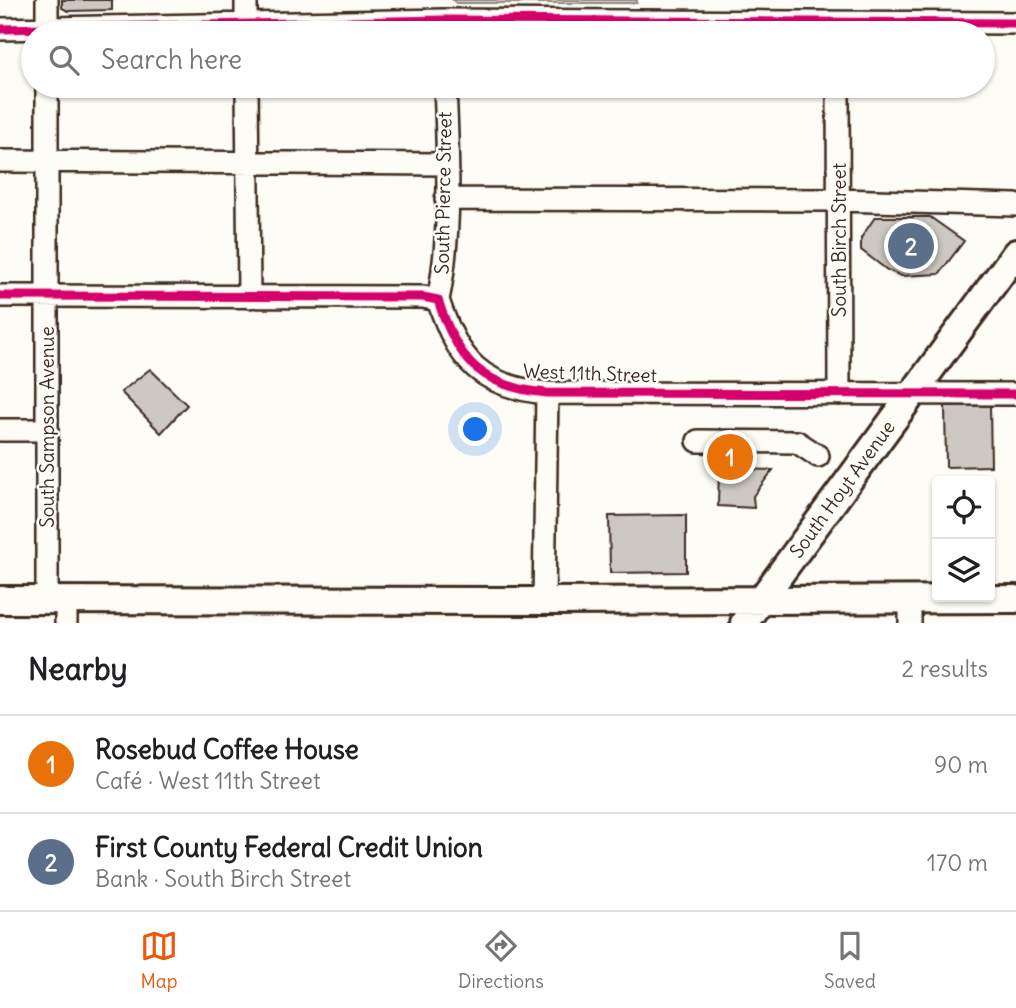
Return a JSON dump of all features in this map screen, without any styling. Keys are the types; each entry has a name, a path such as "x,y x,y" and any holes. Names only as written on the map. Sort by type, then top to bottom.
{"main road":[{"name":"South Hoyt Avenue","path":"744,623 1016,253"},
{"path":"0,600 60,608 544,601 760,601 911,611 1016,599"}],"street":[{"path":"47,0 47,21"},
{"path":"246,0 246,21"},
{"path":"383,21 739,10 839,19 928,21"},
{"path":"995,23 1016,23"},
{"path":"0,29 21,30"},
{"name":"South Sampson Avenue","path":"47,98 47,430 60,608"},
{"path":"247,98 249,297"},
{"name":"South Pierce Street","path":"438,300 445,255 445,98"},
{"name":"South Birch Street","path":"838,98 839,394"},
{"path":"0,162 447,164"},
{"path":"446,199 839,200 1016,205"},
{"path":"0,296 423,297 438,300"},
{"name":"West 11th Street","path":"438,300 446,325 458,348 477,369 500,384 519,390 547,393 1016,394"},
{"path":"544,601 547,393"},
{"path":"0,430 47,430"},
{"path":"698,442 797,442 818,456"}],"green space":[{"path":"453,0 637,0 637,3 456,3"}],"building":[{"path":"62,0 112,0 112,10 68,11 62,8"},
{"path":"875,217 930,217 964,241 939,274 901,276 887,270 861,250 861,238"},
{"path":"150,369 187,405 161,433 121,392"},
{"path":"990,405 991,466 946,467 945,406"},
{"path":"720,429 741,446 741,469 773,470 753,496 754,508 718,506"},
{"path":"686,515 686,572 610,573 609,516"}],"cycle path":[{"path":"394,21 634,21"},
{"path":"995,23 1016,23"},
{"path":"0,29 21,29"},
{"path":"0,296 423,297 438,300 454,339 475,367 505,385 547,393 1016,394"}],"place":[{"name":"First County Federal Credit Union","path":"911,246"},
{"name":"Rosebud Coffee House","path":"730,457"}]}
